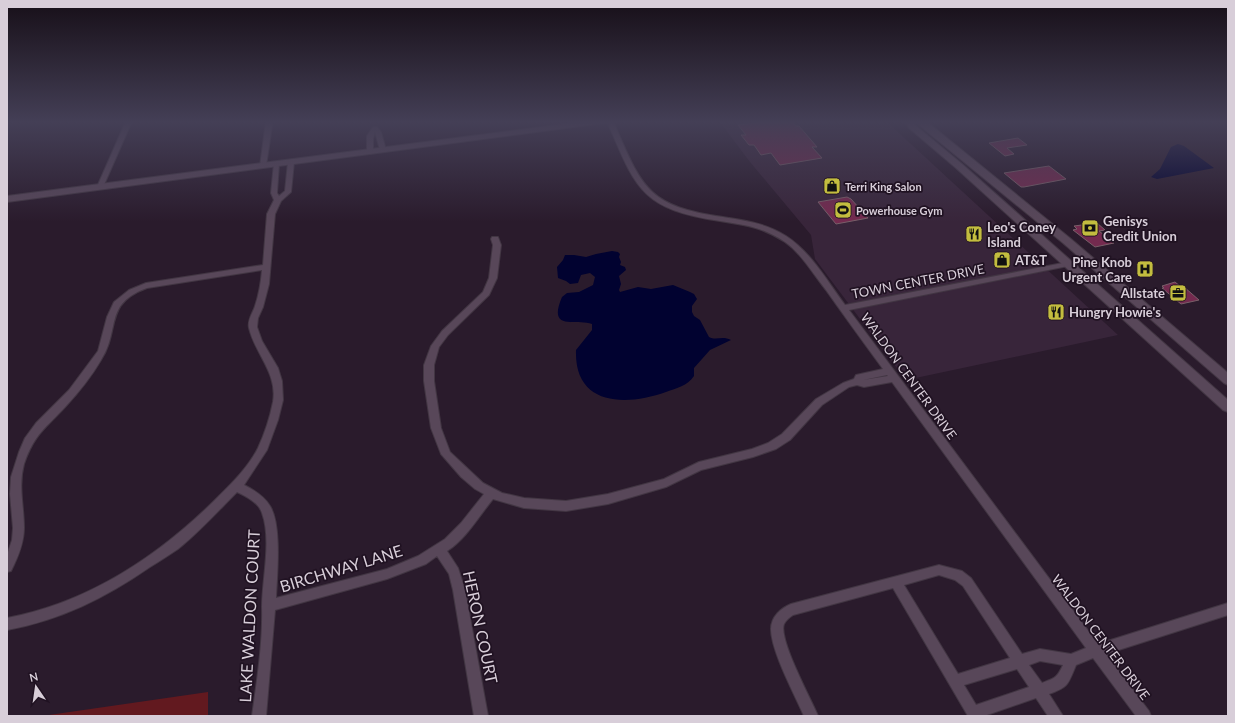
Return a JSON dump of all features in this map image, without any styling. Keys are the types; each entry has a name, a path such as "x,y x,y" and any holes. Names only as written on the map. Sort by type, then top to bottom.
{"main road":[{"path":"7,199 348,155"},
{"path":"946,155 1228,407"},
{"path":"961,155 1162,322 1228,380"},
{"path":"997,200 1003,196 1016,199"},
{"path":"1127,317 1146,325 1162,322"},
{"path":"1203,385 1205,381 1209,379 1216,379 1228,384"}],"street":[{"path":"100,186 113,155"},
{"path":"263,166 265,155"},
{"name":"WALDON CENTER DRIVE","path":"626,155 644,189 653,197 680,211 754,224 780,236 800,250 1144,716"},
{"path":"7,624 28,620 58,611 95,595 129,575 174,544 236,486 242,480 262,450 273,420 278,400 277,381 273,368 258,341 254,327 254,318 259,307 265,284 271,214 278,200 288,192 291,162"},
{"path":"276,164 274,193 278,200"},
{"path":"495,239 497,245 493,278 486,293 445,333 435,346 429,365 429,381 436,428 446,454 465,474 491,493 500,497 524,503 566,506 608,499 666,483 699,466 753,453 772,446 786,437 819,402 846,385 858,381 864,384 891,374"},
{"name":"TOWN CENTER DRIVE","path":"843,308 1068,264"},
{"path":"7,568 15,552 18,536 16,493 17,472 24,450 38,427 62,404 82,380 102,351 107,338 112,312 119,300 133,290 146,286 266,266"},
{"name":"LAKE WALDON COURT","path":"236,486 254,495 268,510 271,524 272,544 260,716"},
{"name":"BIRCHWAY LANE","path":"268,606 387,574 422,560 449,543 465,526 491,493"},
{"name":"HERON COURT","path":"439,549 454,572 459,590 481,716"},
{"path":"811,716 780,643 777,630 780,619 791,610 939,570 958,575 970,586 1056,716"},
{"path":"895,581 974,714 1058,684 1063,680 1071,660"},
{"path":"954,682 1043,654 1071,660 1228,609"}],"shaded area":[{"path":"745,155 923,155 1118,335 906,380 815,259 811,235"},
{"path":"1167,155 1196,155 1214,168 1157,179 1151,177 1160,169"},
{"path":"612,251 620,254 620,265 625,267 626,270 619,276 621,284 619,290 620,292 638,287 651,289 673,285 690,292 694,294 697,299 692,306 692,312 694,316 700,320 709,337 731,340 710,350 694,368 694,376 682,386 651,397 620,400 606,398 593,392 584,383 578,369 576,350 592,330 592,324 565,321 558,315 558,308 562,297 567,293 579,292 593,285 595,277 590,273 581,275 578,283 570,284 558,278 557,267 565,255 586,257"},
{"path":"208,692 208,716 42,716"}],"building":[{"path":"772,155 819,155 822,158 780,165"},
{"path":"1049,166 1066,179 1021,187 1004,173"},
{"name":"Powerhouse Gym","path":"847,197 851,199 868,218 836,224 818,202"},
{"path":"1097,223 1105,230 1099,231 1114,243 1095,247 1073,230 1077,229 1074,226"},
{"name":"Allstate","path":"1175,282 1181,287 1184,287 1199,300 1181,304 1162,288 1164,288 1162,286"}],"place":[{"name":"Terri King Salon","path":"832,186"},
{"name":"Powerhouse Gym","path":"843,210"},
{"name":"Genisys Credit Union","path":"1090,228"},
{"name":"Leo's Coney Island","path":"974,234"},
{"name":"AT&T","path":"1002,260"},
{"name":"Pine Knob Urgent Care","path":"1145,269"},
{"name":"Allstate","path":"1178,293"},
{"name":"Hungry Howie's","path":"1056,312"}]}
